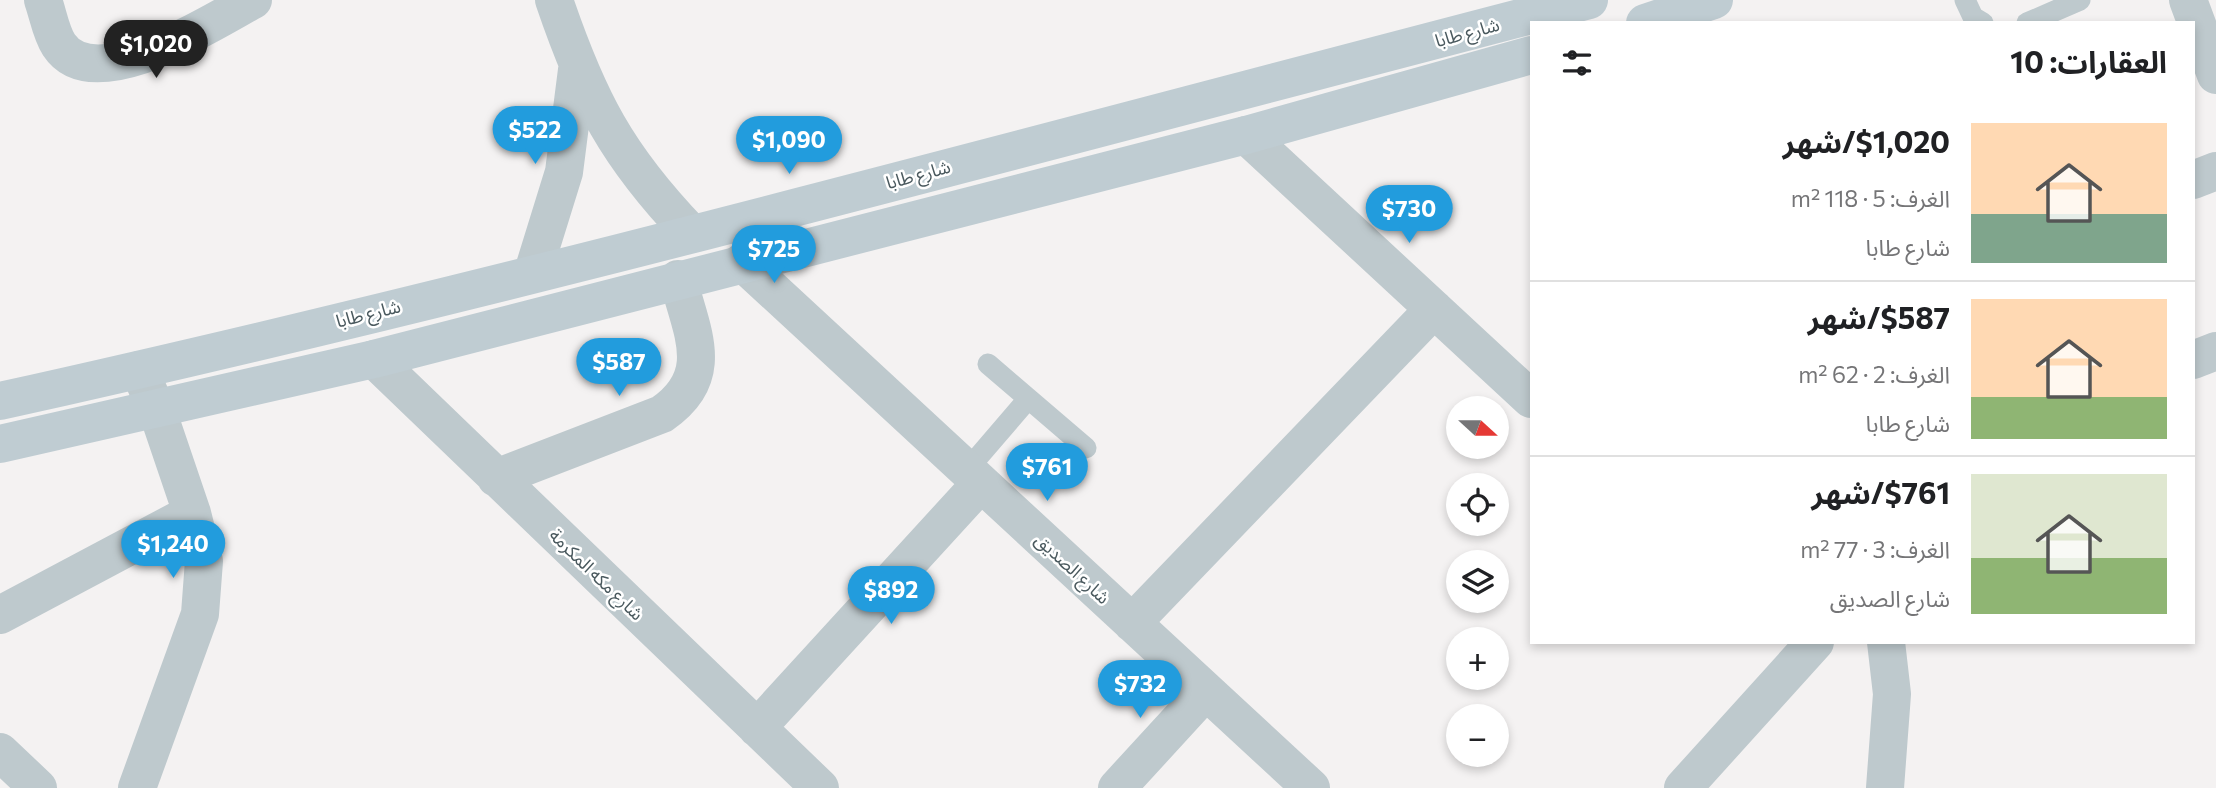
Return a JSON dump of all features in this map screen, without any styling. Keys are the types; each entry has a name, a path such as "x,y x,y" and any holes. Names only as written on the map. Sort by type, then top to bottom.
{"street":[{"path":"43,0 59,46 79,61 115,64 177,41 253,0"},
{"path":"554,0 577,68 599,114 625,157 656,197 690,232"},
{"name":"شارع طابا","path":"0,401 139,370 533,272 1589,0"},
{"path":"2188,0 2216,75"},
{"path":"1651,21 1693,8"},
{"path":"0,444 374,359 742,262 1246,135 1530,55"},
{"path":"533,272 564,172 577,68"},
{"path":"1246,135 1530,398"},
{"path":"2195,179 2216,171"},
{"name":"شارع الصديق","path":"742,262 1311,788"},
{"path":"496,478 662,414 682,400 693,381 699,357 678,279"},
{"path":"1132,623 1434,309"},
{"path":"2195,359 2216,351"},
{"name":"شارع مكه المكرمة","path":"374,359 820,788"},
{"path":"136,788 200,614 204,561 192,513 157,410 139,370"},
{"path":"757,728 974,477"},
{"path":"0,615 192,513"},
{"path":"1885,788 1892,694 1886,644"},
{"path":"1683,788 1805,646"},
{"path":"1117,788 1206,691"},
{"path":"0,752 38,788"}],"lane":[{"path":"1965,0 1973,17 1980,21"},
{"path":"2032,21 2080,0"},
{"path":"988,364 1086,448"},
{"path":"974,477 1028,399"}]}
